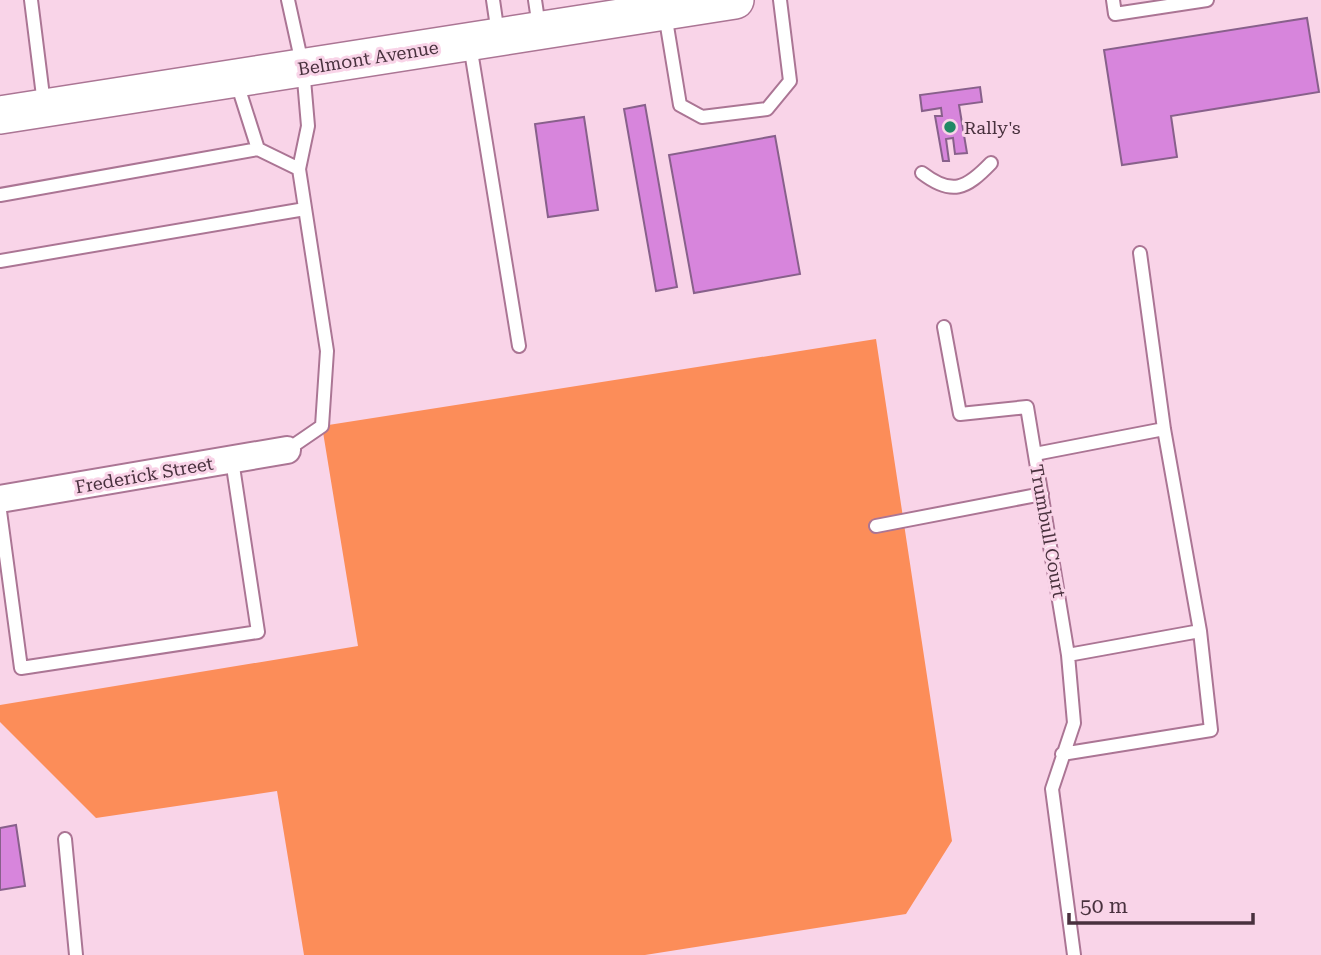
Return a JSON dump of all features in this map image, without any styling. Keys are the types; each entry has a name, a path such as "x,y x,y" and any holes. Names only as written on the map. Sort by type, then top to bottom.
{"main road":[{"name":"Belmont Avenue","path":"0,115 484,39 537,15 664,11 735,0"}],"street":[{"name":"Frederick Street","path":"0,499 287,450"}],"lane":[{"path":"31,0 45,108"},
{"path":"287,450 322,426 327,352 299,169 308,126 303,68 288,0"},
{"path":"493,0 484,39 519,346"},
{"path":"664,11 680,105 702,117 767,109 790,81 780,0"},
{"path":"1113,0 1115,14 1207,0"},
{"path":"235,78 258,149"},
{"path":"0,195 258,149 299,169"},
{"path":"922,173 939,186 950,188 975,180 991,163"},
{"path":"0,261 305,209"},
{"path":"1062,754 1211,730 1200,631 1164,429 1140,253"},
{"path":"944,327 960,414 1027,407 1035,454"},
{"name":"Trumbull Court","path":"1074,955 1052,789 1074,723 1068,655 1035,454 1164,429"},
{"path":"0,511 21,668 258,632 232,460"},
{"path":"876,526 1042,494"},
{"path":"1068,655 1200,631"},
{"path":"65,839 76,955"}],"shaded area":[{"path":"876,339 952,841 906,914 645,955 304,955 277,791 96,818 0,722 0,705 358,646 322,426"}],"building":[{"path":"1307,18 1319,92 1171,116 1177,157 1122,165 1104,50"},
{"name":"Rally's","path":"980,87 982,102 959,105 967,153 955,154 953,138 946,139 949,161 943,161 935,116 942,116 941,108 922,111 920,95"},
{"path":"645,105 677,287 656,291 624,109"},
{"path":"584,117 598,210 548,217 535,124"},
{"path":"775,136 800,274 694,293 669,155"},
{"path":"16,825 25,886 0,890 0,828"}],"place":[{"name":"Rally's","path":"950,127"}]}
